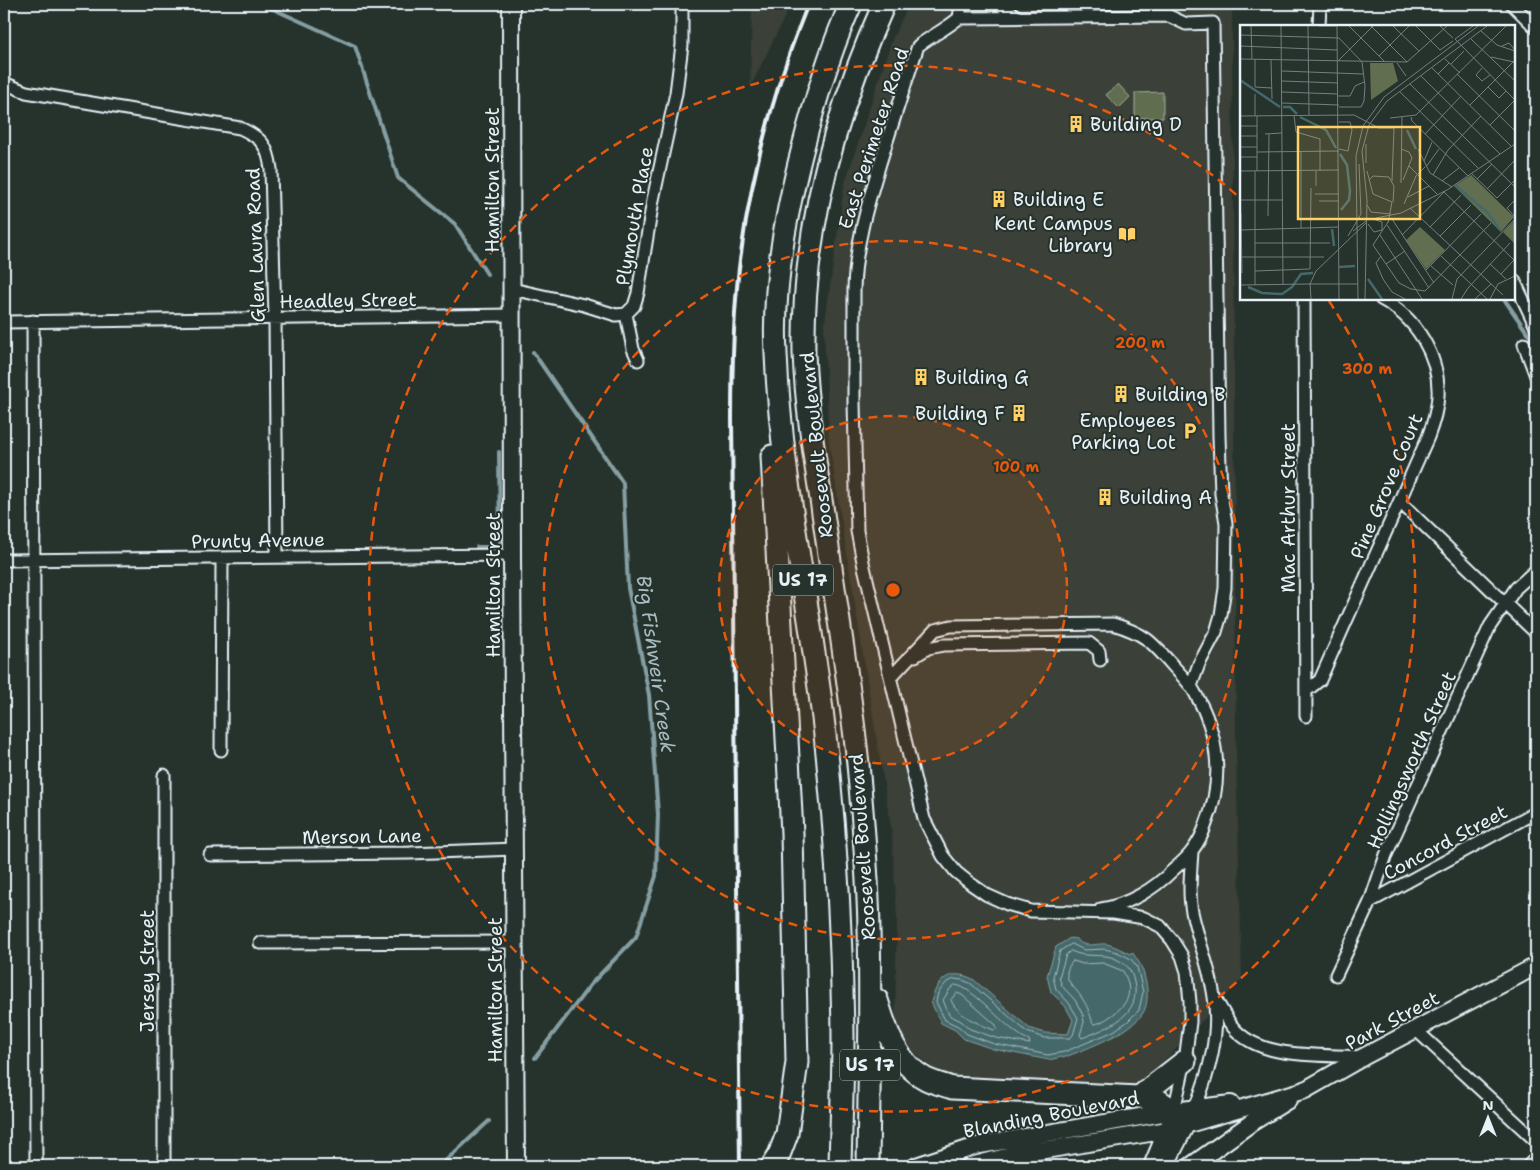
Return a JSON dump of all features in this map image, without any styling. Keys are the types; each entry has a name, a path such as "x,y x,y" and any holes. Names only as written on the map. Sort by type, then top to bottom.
{"highway":[{"name":"Roosevelt Boulevard","path":"840,1166 842,992 838,882 832,798 825,731 784,450 775,351 779,276 792,191 813,109 841,26 852,4"},
{"name":"Roosevelt Boulevard","path":"869,1162 870,977 866,870 858,762 810,424 804,352 808,278 812,245 826,171 857,65 884,4"},
{"path":"775,351 772,417 773,470 792,833 797,1062 787,1134 775,1161"},
{"path":"870,977 884,1025 894,1047 907,1065 927,1080 952,1088 1139,1097 1158,1100 1176,1122"},
{"path":"1139,1097 1185,1061"}],"street":[{"name":"Hamilton Street","path":"512,4 512,555 516,1166"},
{"name":"Plymouth Place","path":"512,289 584,305 616,315 626,314 634,306 638,293 653,200 676,94 682,45 682,4"},
{"path":"961,4 959,18 1169,16 1186,24 1213,24 1219,436 1221,494 1226,522 1225,588 1216,632 1199,664 1191,686"},
{"path":"998,4 1018,17"},
{"path":"1319,25 1320,4"},
{"path":"1512,4 1536,28"},
{"name":"East Perimeter Road","path":"959,18 918,46 871,192 859,238 854,268 854,402 857,531 919,802 930,833 943,856 956,872 971,884 987,895 1007,904 1031,911 1082,912"},
{"name":"Glen Laura Road","path":"4,83 26,92 240,128 258,139 268,152 271,169 275,318 278,557"},
{"path":"1515,282 1536,326"},
{"name":"Mac Arthur Street","path":"1304,300 1306,716"},
{"name":"Pine Grove Court","path":"1306,690 1320,680 1400,502 1435,416 1438,395 1436,373 1431,353 1420,332 1406,316 1382,300"},
{"path":"626,314 633,349 638,360"},
{"name":"Headley Street","path":"4,322 512,315"},
{"path":"33,321 36,1166"},
{"path":"1524,344 1536,376"},
{"path":"1400,502 1536,633"},
{"name":"Prunty Avenue","path":"4,560 512,555"},
{"path":"221,750 222,558"},
{"name":"Hollingsworth Street","path":"1336,975 1370,902 1386,855 1490,626 1516,588 1536,570"},
{"path":"891,677 935,630 951,626 1113,624 1135,631 1152,642 1191,686 1200,702 1212,734 1218,766 1217,786 1202,836 1192,851 1164,879 1126,903 1110,908 1082,912"},
{"path":"907,661 928,648 944,644 1088,643 1099,652 1100,660"},
{"name":"Jersey Street","path":"164,775 164,1166"},
{"name":"Concord Street","path":"1370,902 1536,812"},
{"name":"Merson Lane","path":"210,855 410,853 515,849"},
{"path":"1192,851 1190,880 1192,910 1209,967 1215,998 1216,1021 1211,1061 1195,1108"},
{"path":"1082,912 1144,918 1160,926 1182,956 1188,972 1190,1022 1176,1122 1165,1166"},
{"path":"260,943 516,942"},
{"name":"Park Street","path":"1176,1122 1305,1090 1415,1029 1536,966"},
{"path":"1215,998 1233,1028 1264,1048 1288,1053 1363,1057"},
{"path":"1415,1029 1536,1141"},
{"path":"1191,1166 1251,1122 1305,1090"},
{"name":"Park Street","path":"1195,1108 1263,1101"},
{"name":"Blanding Boulevard","path":"970,1166 1014,1155 1176,1122 1195,1108"},
{"path":"1152,1166 1176,1122"},
{"name":"Blanding Boulevard","path":"916,1166 980,1145 1176,1122"},
{"path":"1528,1166 1536,1158"}],"shaded area":[{"path":"752,4 791,4 750,88"},
{"path":"909,4 1232,4 1236,750 1242,979 1138,1089 962,1080 937,1072 908,1047 895,1019 897,919 892,834 829,443 824,329 844,186 892,40"}],"green space":[{"path":"1118,84 1130,97 1119,108 1106,95"},
{"path":"1163,92 1163,118 1135,118 1135,93"}],"water":[{"path":"1070,938 1087,945 1107,944 1130,954 1132,952 1138,960 1146,983 1147,1002 1143,1013 1129,1027 1107,1040 1083,1050 1063,1058 1049,1060 993,1049 964,1039 955,1030 941,1023 931,1002 941,982 951,975 958,975 973,979 1029,1028 1045,1033 1068,1034 1073,1020 1065,1006 1051,992 1047,976 1056,947"}],"waterway":[{"path":"262,4 355,46 398,178 455,224 487,274"},
{"path":"1505,300 1529,335 1536,350"},
{"name":"Big Fishweir Creek","path":"533,352 623,483 628,588 649,695 658,814 656,876 636,937 591,984 535,1058"},
{"path":"477,547 497,547 500,545 499,452"},
{"name":"Big Fishweir Creek","path":"441,1166 489,1121"}],"railway":[{"path":"740,1166 732,420 734,325 739,268 757,167 784,68 808,4"}],"place":[{"name":"Building D","path":"1076,124"},
{"name":"Building E","path":"999,199"},
{"name":"Kent Campus Library","path":"1127,234"},
{"name":"Building G","path":"921,377"},
{"name":"Building B","path":"1121,394"},
{"name":"Building F","path":"1019,413"},
{"name":"Employees Parking Lot","path":"1190,431"},
{"name":"Building A","path":"1105,497"}]}
